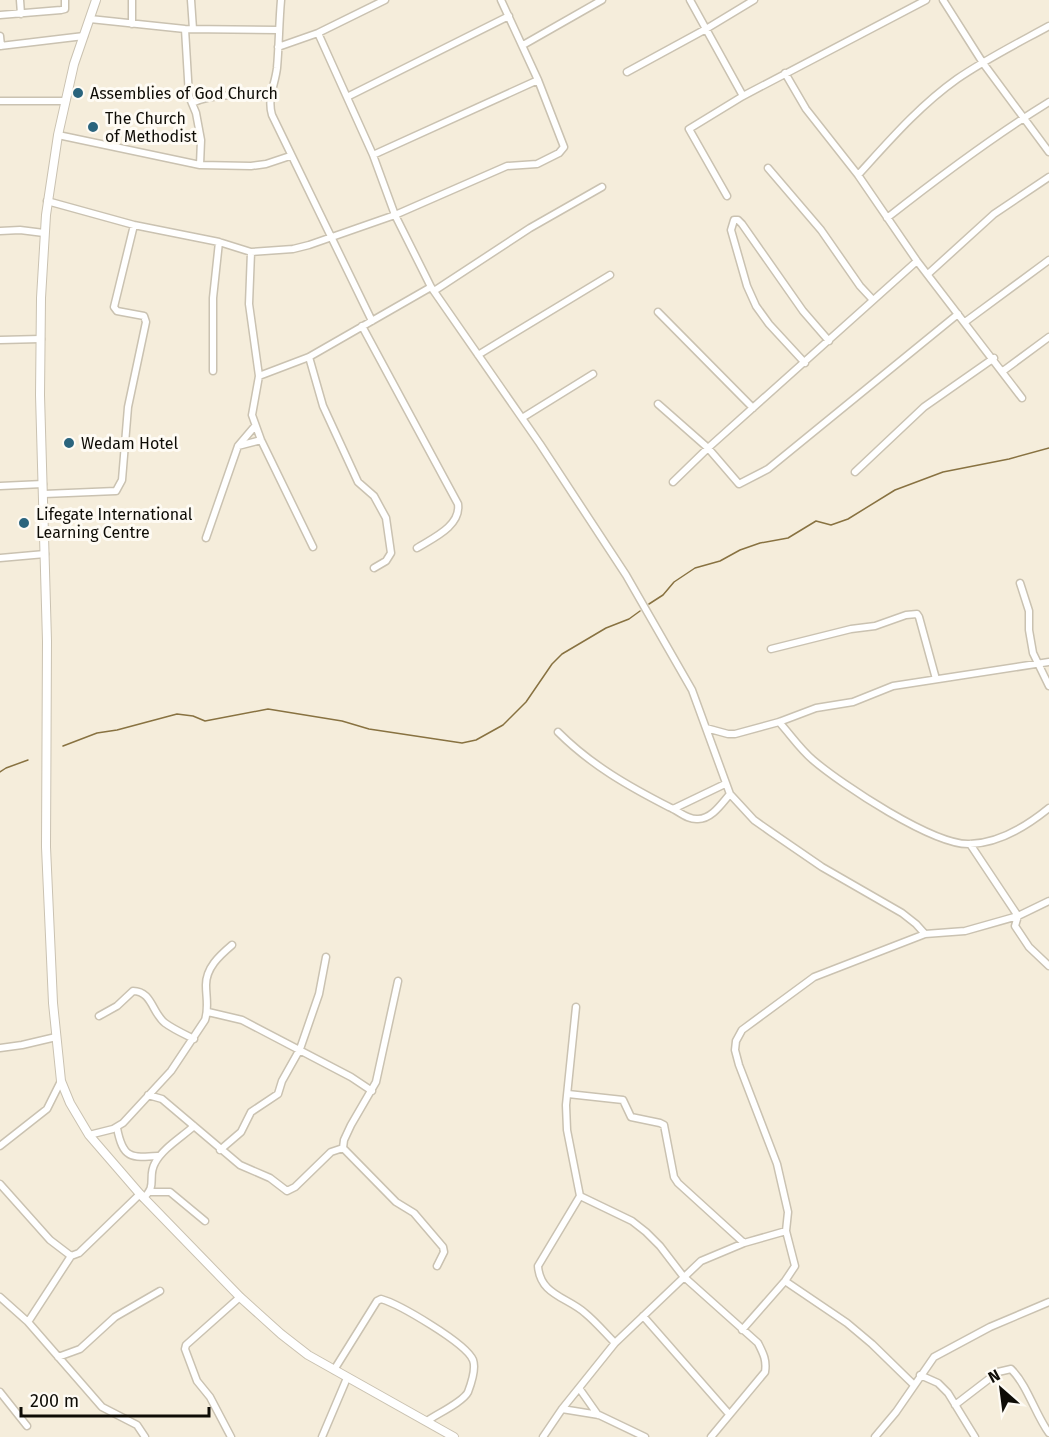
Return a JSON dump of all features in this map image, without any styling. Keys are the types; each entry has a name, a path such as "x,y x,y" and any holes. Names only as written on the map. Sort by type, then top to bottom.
{"street":[{"path":"20,0 21,14"},
{"path":"0,15 61,10 65,9 65,0"},
{"path":"96,0 74,64 58,135 47,201 41,298 40,395 47,641 46,847 53,1003 61,1081 70,1103 89,1135 240,1297 308,1355 454,1437"},
{"path":"132,0 132,24"},
{"path":"191,0 193,29"},
{"path":"281,0 277,69 269,106 290,156 312,196 372,321"},
{"path":"278,47 318,33 384,0"},
{"path":"47,201 135,225 251,252 293,249 395,215 507,166 537,164 559,153 564,147 523,45 501,0"},
{"path":"523,45 602,0"},
{"path":"690,0 743,96"},
{"path":"627,72 754,0"},
{"path":"727,196 689,130 743,96 926,0"},
{"path":"943,0 982,63 1049,152"},
{"path":"347,97 509,16"},
{"path":"90,19 185,29 278,30"},
{"path":"858,175 910,118 958,78 1049,26"},
{"path":"185,29 189,96 196,114 201,140 200,165"},
{"path":"318,33 373,155 395,215 432,289 522,417 626,575 692,690 730,794 754,820 822,867 902,913 925,934"},
{"path":"0,36 0,46 84,36"},
{"path":"785,73 806,109 858,175 916,261 1022,398"},
{"path":"373,155 538,80"},
{"path":"192,103 200,99 215,97 270,97"},
{"path":"0,101 65,101"},
{"path":"887,218 948,170 1022,118 1049,102"},
{"path":"58,135 200,165 250,166 266,164 290,156"},
{"path":"768,168 821,230 848,270 873,300"},
{"path":"928,274 994,214 1049,177"},
{"path":"259,376 309,357 432,289 530,228 602,187"},
{"path":"805,363 769,324 756,306 747,285 731,230 734,220 742,224 803,311 829,341"},
{"path":"44,494 116,491 122,480 128,407 146,321 144,316 117,310 114,306 135,225"},
{"path":"0,231 20,230 44,233"},
{"path":"213,371 213,298 219,243"},
{"path":"251,252 249,304 259,366 252,408 255,426 313,548"},
{"path":"965,322 1049,260"},
{"path":"673,482 916,261"},
{"path":"478,355 610,274"},
{"path":"658,312 753,408"},
{"path":"658,404 708,448 739,484 768,470 958,314"},
{"path":"362,326 458,504 459,510 449,526 417,548"},
{"path":"1003,371 1049,338"},
{"path":"0,340 41,339"},
{"path":"309,357 323,406 342,449 358,482 375,496 386,518 391,553 386,561 374,568"},
{"path":"855,472 924,407 993,358"},
{"path":"259,366 270,370"},
{"path":"522,417 593,374"},
{"path":"206,538 238,446 255,426"},
{"path":"238,446 261,440"},
{"path":"0,486 43,484"},
{"path":"0,558 45,554"},
{"path":"1020,583 1029,611 1029,630 1038,663 1049,686"},
{"path":"771,649 850,629 875,626 906,615 916,614 919,617 936,679"},
{"path":"706,728 735,734 779,722 816,708 853,702 893,686 1049,662"},
{"path":"779,722 815,762 883,809 934,835 956,843 984,842 1013,832 1049,808"},
{"path":"558,732 596,766 641,793 690,818 700,820 712,814 730,794"},
{"path":"673,809 725,784"},
{"path":"970,844 1018,916"},
{"path":"742,1329 785,1281 795,1266 786,1231 788,1212 777,1164 735,1050 736,1041 742,1030 814,977 925,934 965,931 1018,916 1049,902"},
{"path":"1018,916 1015,926 1018,933 1049,966"},
{"path":"89,1135 117,1128 171,1071 194,1040 208,1012 205,983 209,971 217,957 232,945"},
{"path":"220,1150 241,1132 251,1112 278,1094 282,1081 300,1049 319,994 326,957"},
{"path":"343,1148 351,1125 376,1082 398,981"},
{"path":"99,1016 117,1006 133,991 138,991 147,996 161,1020 194,1040"},
{"path":"576,1007 566,1105 567,1130 580,1196 538,1266 539,1279 548,1289 585,1312 615,1343"},
{"path":"208,1012 242,1020 300,1049 372,1091"},
{"path":"0,1048 56,1036"},
{"path":"0,1146 47,1110 61,1081"},
{"path":"568,1094 623,1100 631,1117 664,1125 673,1171 678,1183 744,1243"},
{"path":"148,1095 162,1099 240,1165 270,1178 287,1191 331,1152 343,1148"},
{"path":"27,1322 71,1256 79,1253 144,1194 153,1184 152,1169 159,1156 194,1126"},
{"path":"117,1128 120,1141 130,1155 159,1156"},
{"path":"343,1148 396,1202 414,1213 443,1246 444,1252 437,1266"},
{"path":"0,1184 50,1240 71,1256"},
{"path":"144,1194 170,1192 205,1221"},
{"path":"580,1196 632,1221 646,1232 683,1276 758,1343 767,1363 765,1372 711,1437"},
{"path":"543,1437 562,1409 615,1343 683,1276 706,1258 744,1243 786,1231"},
{"path":"785,1281 847,1323 914,1385"},
{"path":"58,1357 80,1349 115,1317 160,1291"},
{"path":"0,1297 27,1322 102,1407 137,1425 145,1437"},
{"path":"231,1437 210,1397 197,1381 184,1349 240,1297"},
{"path":"334,1371 377,1301 381,1299 429,1323 470,1355 474,1367 468,1392 426,1421"},
{"path":"875,1437 896,1412 934,1357 990,1327 1049,1302"},
{"path":"643,1316 729,1414"},
{"path":"955,1405 998,1372 1011,1369 1049,1433"},
{"path":"920,1375 938,1383 948,1393 971,1436"},
{"path":"322,1437 347,1378"},
{"path":"579,1388 598,1415"},
{"path":"0,1392 27,1426"},
{"path":"562,1409 598,1415 645,1437"}],"waterway":[{"path":"649,604 663,595 674,582 695,568 720,561 740,550 760,543 788,538 816,521 831,525 848,519 895,490 943,472 1009,459 1049,448"},
{"path":"63,746 97,733 177,714 193,716 205,721 268,709 342,721 369,729 462,743 476,740 503,725 526,702 552,664 562,654 640,611"},
{"path":"0,772 28,760"}],"place":[{"name":"Assemblies of God Church","path":"78,93"},
{"name":"The Church of Methodist","path":"93,127"},
{"name":"Wedam Hotel","path":"69,443"},
{"name":"Lifegate International Learning Centre","path":"24,523"}]}
